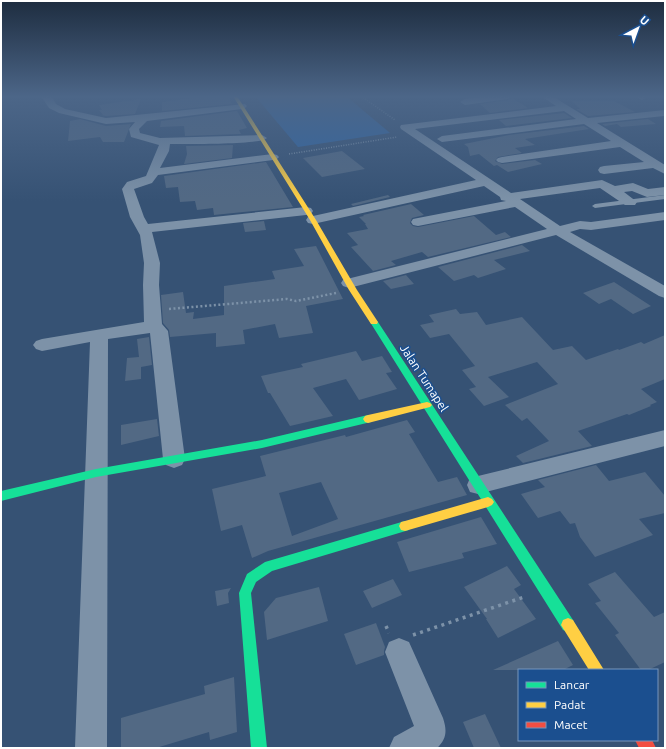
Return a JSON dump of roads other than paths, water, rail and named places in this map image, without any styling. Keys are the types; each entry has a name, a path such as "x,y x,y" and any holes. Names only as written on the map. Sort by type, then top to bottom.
{"street":[{"path":"134,131 135,135 162,141 239,140 262,138"},
{"name":"Jalan Tumapel","path":"258,131 351,286 596,669"},
{"path":"414,131 484,182 512,199 570,228 665,293"},
{"path":"442,139 506,131"},
{"path":"602,131 662,166"},
{"path":"162,141 165,143 165,148 152,176 149,179 131,185 128,189 137,217 147,235 152,263 150,285 152,318 159,331 174,459"},
{"path":"502,160 622,143"},
{"path":"153,172 273,157"},
{"path":"604,170 662,166"},
{"path":"144,229 309,216 422,196 484,182"},
{"path":"418,222 449,216 536,193 602,184 630,202"},
{"path":"613,190 633,187 647,193 665,191"},
{"path":"422,196 449,216"},
{"path":"351,286 570,228 665,216"},
{"path":"42,345 99,336 152,318"},
{"path":"91,748 99,336"},
{"path":"1,496 96,474 262,444 427,405"},
{"path":"259,748 245,593 251,578 269,566 483,494 665,438"},
{"path":"403,644 431,730 427,736 405,748"}],"lane":[{"path":"595,206 665,198"}]}
